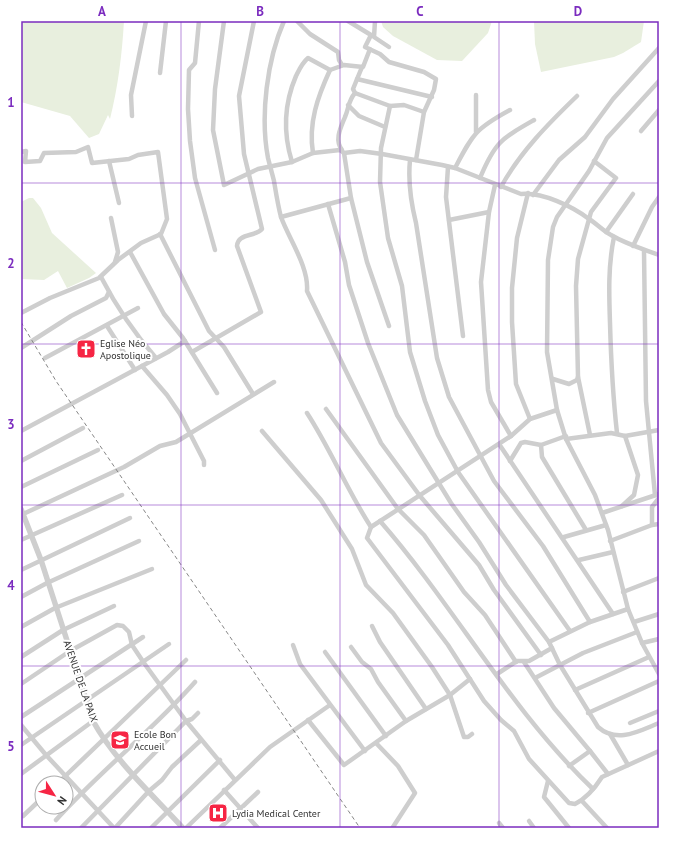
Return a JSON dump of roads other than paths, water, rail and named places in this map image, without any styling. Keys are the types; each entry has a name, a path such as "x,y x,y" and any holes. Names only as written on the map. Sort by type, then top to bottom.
{"street":[{"path":"132,116 131,95 146,21"},
{"path":"160,73 166,21"},
{"path":"198,21 195,62 189,70 188,109 195,178 215,250"},
{"path":"224,21 215,89 213,130 224,184 258,169 292,162 313,153 360,151 382,154 455,168 521,194 531,194 566,204 589,218 614,237 644,251 659,255"},
{"path":"192,352 261,312 237,246 239,239 262,229 244,154 239,96 254,21"},
{"path":"284,21 279,33 267,83 266,129 268,158 271,166 281,217 297,252 307,284 307,291 381,443 420,496 479,565 494,590 541,655"},
{"path":"297,21 310,34 338,52 338,60 342,65"},
{"path":"348,21 389,47"},
{"path":"375,21 373,36 365,47 389,62 424,72 428,76 436,79 432,96 424,112 409,171 412,209 418,233 437,358 449,397 479,456 494,481 544,546 590,622"},
{"path":"530,419 516,384 512,322 512,288 517,238 531,194 563,155 585,137 613,100 659,48"},
{"path":"370,49 352,89 354,93 350,99 346,113 339,127 339,146 343,151 351,198 367,262 389,326"},
{"path":"292,162 286,130 286,108 290,89 299,70 308,58 330,70"},
{"path":"313,153 311,130 315,110 318,98 330,70 342,65 362,67"},
{"path":"357,79 432,96"},
{"path":"659,81 607,138 553,227 548,260 547,352 549,369 553,379 557,410 566,437 602,513 628,609 642,643 659,673"},
{"path":"354,93 390,106 404,105 424,112"},
{"path":"455,168 466,146 476,131 476,95"},
{"path":"501,187 510,172 539,135 577,96"},
{"path":"348,105 359,116"},
{"path":"390,106 381,148 382,154 379,172 381,194 388,238 402,286 411,358 425,401 438,435 457,471 570,631"},
{"path":"472,137 487,122 510,110"},
{"path":"641,131 659,110"},
{"path":"346,113 359,116 385,127"},
{"path":"480,178 492,151 497,145 509,135 534,120"},
{"path":"21,152 26,151 26,162 40,161 44,153 76,152 86,147 88,148 92,163 129,159 138,155 158,152 160,153 167,219 160,234 141,243 114,263 101,277 50,298 21,313"},
{"path":"109,161 119,203"},
{"path":"590,435 578,377 576,286 578,259 589,218 598,202 616,178 594,161"},
{"path":"448,167 445,190 463,336"},
{"path":"495,185 489,212 482,282 488,390 494,408 511,436"},
{"path":"606,232 633,194"},
{"path":"633,246 652,207 659,197"},
{"path":"281,217 351,198"},
{"path":"328,204 356,308 383,382 397,415 440,483 450,503 479,542 506,585 549,642 560,665 588,713 598,727 610,734 624,736 659,723"},
{"path":"449,220 489,212"},
{"path":"111,218 118,252 114,263"},
{"path":"160,234 209,331 224,347 253,394"},
{"path":"614,237 610,258 609,279 611,354 617,433"},
{"path":"644,251 646,401 648,432 658,495 652,509 652,525"},
{"path":"130,252 164,314 185,341 217,393"},
{"path":"101,277 143,344 156,358"},
{"path":"21,348 71,316 106,298 109,292"},
{"path":"45,358 138,308"},
{"path":"107,326 135,370"},
{"path":"21,431 51,417 185,341"},
{"path":"142,366 167,395 190,433 204,461 204,465"},
{"path":"553,379 569,384 577,380 578,377"},
{"path":"22,513 124,467 160,446 176,442 274,382"},
{"path":"326,409 398,509 424,536 464,592 485,615 516,662"},
{"path":"557,410 530,419 511,436 371,527 367,538 448,645 486,704 518,736 529,759 570,804 575,804 582,801 602,777 659,751"},
{"path":"307,413 324,439 371,527"},
{"path":"21,461 83,428"},
{"path":"510,461 521,443 525,442 541,445 566,437 617,433 625,436 659,430"},
{"path":"262,431 321,500 352,549 366,584 393,613 450,696 458,724 464,737 468,737 472,734"},
{"path":"622,506 634,495 638,475 625,436"},
{"path":"499,444 564,537 613,614"},
{"path":"541,445 542,457 586,530"},
{"path":"21,487 98,450"},
{"path":"21,540 30,534 122,494"},
{"path":"602,513 658,495"},
{"name":"AVENUE DE LA PAIX","path":"22,513 41,560 55,608 80,677 86,702 103,739 184,828"},
{"path":"21,570 130,518"},
{"path":"380,521 421,572 530,721 569,766 593,789"},
{"path":"610,541 652,525 659,524"},
{"path":"564,537 606,525"},
{"path":"21,597 47,583 139,540"},
{"path":"579,560 612,552"},
{"path":"21,627 55,608 152,569"},
{"path":"624,592 659,578"},
{"path":"21,657 63,630 114,606"},
{"path":"549,642 590,622 628,609"},
{"path":"634,622 659,614"},
{"path":"21,684 70,651 117,625 123,626 129,632 132,646 186,721 220,760 235,780"},
{"path":"372,626 380,642 426,709"},
{"path":"535,678 583,653 637,632"},
{"path":"21,717 80,677 132,646 143,637"},
{"path":"642,643 659,639"},
{"path":"21,746 31,737 144,663 169,644"},
{"path":"293,645 300,664 364,751"},
{"path":"351,647 362,662 371,669 378,682 406,721"},
{"path":"497,674 516,662 529,661 552,648"},
{"path":"325,652 386,736"},
{"path":"575,690 649,657"},
{"path":"67,775 186,660"},
{"path":"524,662 557,713 608,774"},
{"path":"308,720 343,765 406,721 450,696 470,679"},
{"path":"588,713 659,681"},
{"path":"56,820 81,792 175,705 195,682"},
{"path":"184,828 274,744 330,706"},
{"path":"630,723 659,711"},
{"path":"81,828 133,773 186,721 192,719 198,713"},
{"path":"21,774 94,721"},
{"path":"21,725 65,775"},
{"path":"610,734 628,765"},
{"path":"74,785 114,828 149,791 162,780 172,767 201,740"},
{"path":"376,743 398,766 415,794 393,827"},
{"path":"569,766 590,751"},
{"path":"151,828 167,810 220,760"},
{"path":"548,781 544,797 569,828"},
{"path":"224,790 257,828"},
{"path":"220,828 258,792"},
{"path":"582,801 607,828"},
{"path":"23,816 34,806"},
{"path":"529,821 534,828"},
{"path":"499,823 503,828"}],"railway":[{"path":"21,322 56,381 360,828"}],"place":[{"name":"Eglise Néo Apostolique","path":"86,349"},
{"name":"Ecole Bon Accueil","path":"120,740"},
{"name":"Lydia Medical Center","path":"218,813"}]}
